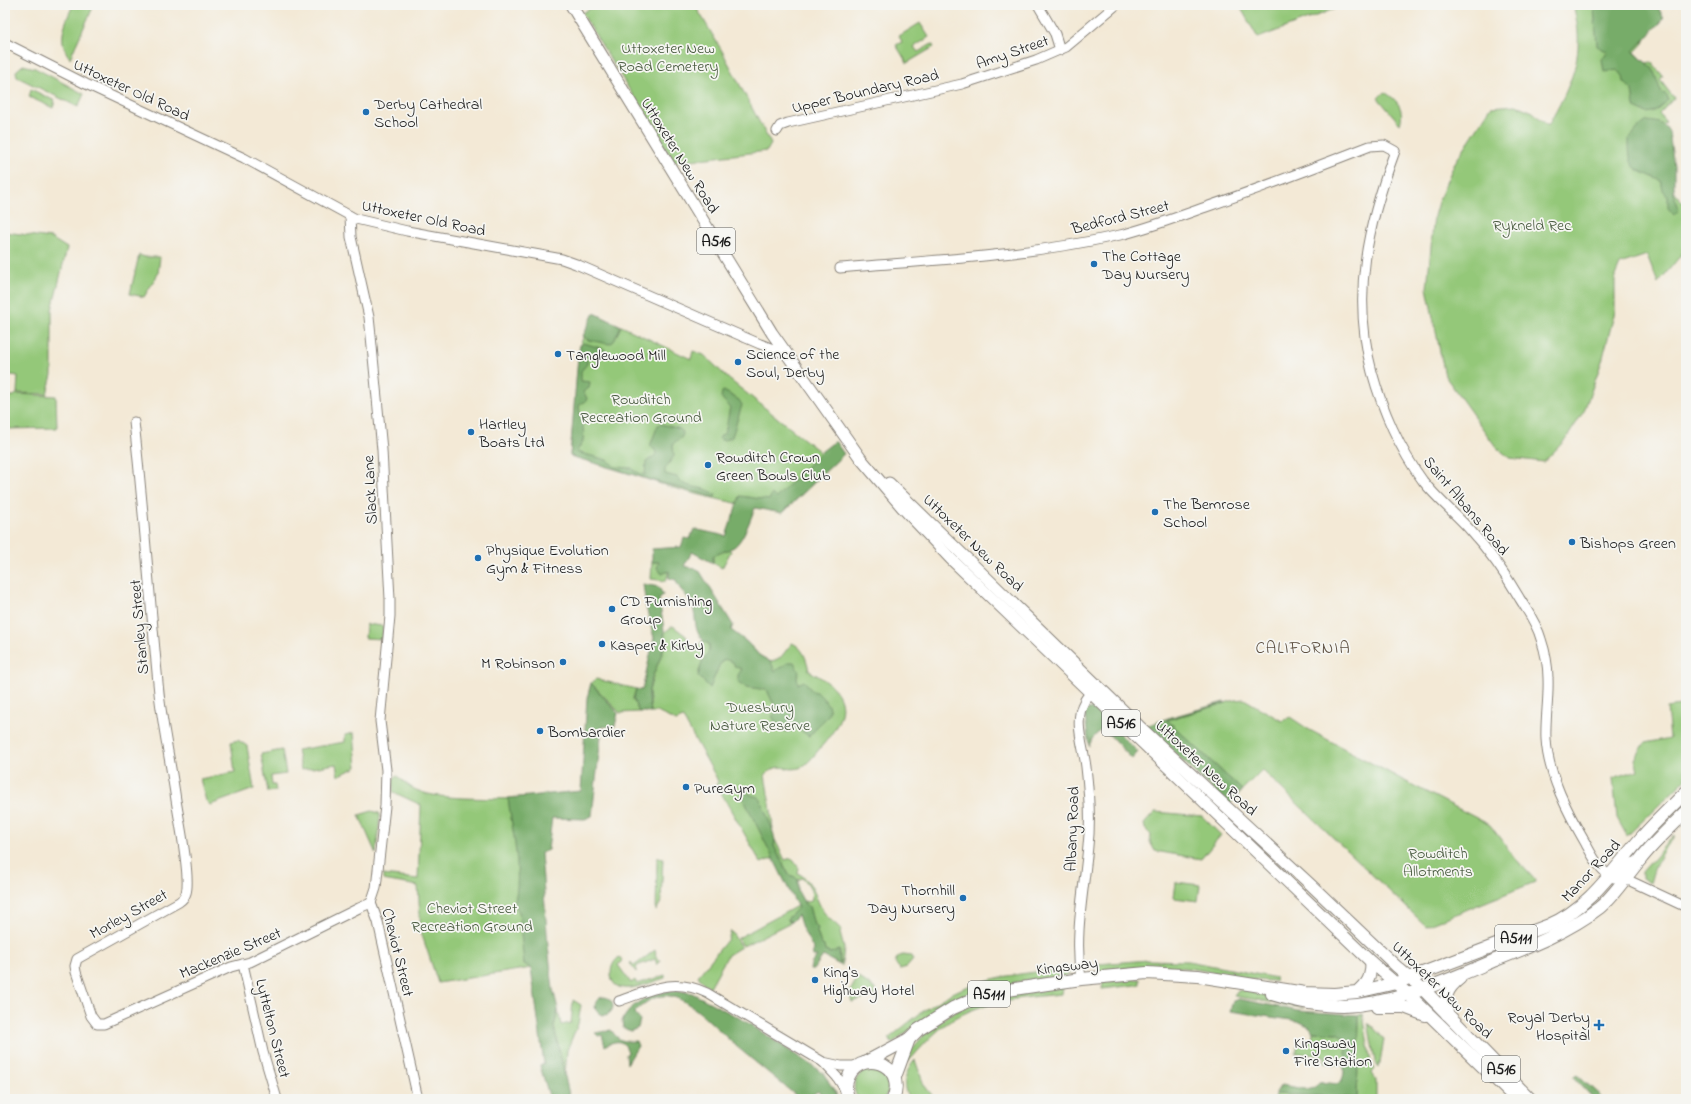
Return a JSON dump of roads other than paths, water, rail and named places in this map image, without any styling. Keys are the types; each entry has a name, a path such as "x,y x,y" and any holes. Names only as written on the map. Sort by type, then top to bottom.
{"highway":[{"name":"Manor Road","path":"1410,978 1559,921 1585,903 1641,838 1686,792"},
{"name":"Manor Road","path":"1423,989 1522,949 1580,922 1603,905 1626,879 1639,861 1686,812"},
{"name":"Kingsway","path":"861,1064 909,1039 918,1030 942,1014 983,995 1001,991 1134,973 1163,973 1198,976 1305,993 1334,994 1357,992 1396,984 1410,978"},
{"path":"1448,1014 1446,998 1448,991 1452,985 1465,973"},
{"path":"1407,993 1410,978"},
{"name":"Kingsway","path":"1242,984 1296,1001 1321,1005 1344,1006 1378,1002 1423,989"},
{"name":"Uttoxeter New Road","path":"1423,989 1530,1099"},
{"name":"Uttoxeter New Road","path":"1407,993 1516,1099"},
{"path":"1344,1006 1398,1006 1410,1008 1432,1017"},
{"name":"Kingsway","path":"895,1077 909,1039"},
{"path":"848,1096 849,1075 861,1064 880,1064 886,1067 895,1077"},
{"name":"A5111","path":"893,1099 896,1087 895,1077"}],"main road":[{"name":"Uttoxeter New Road","path":"570,5 786,354 861,459 904,497 1094,689 1371,962 1407,993"},
{"name":"Uttoxeter New Road","path":"1094,689 1423,989"},
{"path":"1357,992 1365,986 1369,979 1371,962"}],"street":[{"path":"1038,5 1055,34 1060,50"},
{"name":"Amy Street","path":"962,84 997,74 1060,50 1071,43 1116,5"},
{"name":"Uttoxeter Old Road","path":"5,43 92,87 244,158 362,222 570,262 747,339 786,354"},
{"name":"Upper Boundary Road","path":"777,131 780,126 788,123 962,84"},
{"name":"Bedford Street","path":"840,268 1002,253 1062,246 1104,238 1140,230 1193,212 1283,180 1370,146 1384,145 1395,151"},
{"name":"Saint Albans Road","path":"1395,151 1377,202 1369,236 1363,276 1362,293 1364,329 1372,372 1380,396 1399,441 1416,471 1431,490 1488,549 1517,593 1538,629 1544,652 1548,678 1546,728 1550,761 1573,821 1594,857 1609,876"},
{"name":"Slack Lane","path":"350,216 351,237 368,318 382,457 390,616 381,717 386,764"},
{"name":"Stanley Street","path":"134,422 147,543 160,694 180,828"},
{"name":"Albany Road","path":"1081,979 1079,965 1079,915 1089,826 1086,768 1079,719 1080,710 1084,701 1094,689"},
{"name":"Cheviot Street","path":"386,764 386,806 377,882 371,903 378,922 418,1099"},
{"name":"Morley Street","path":"100,1025 95,1023 91,1016 76,972 75,962 82,955 174,905 185,896 187,883 180,828"},
{"path":"1609,876 1614,878 1627,864 1639,861"},
{"path":"1626,879 1686,907"},
{"name":"Mackenzie Street","path":"100,1025 115,1020 231,967 257,959 371,903"},
{"name":"Lyttelton Street","path":"243,964 263,1052 277,1099"},
{"path":"619,1001 664,986 679,985 693,987 707,993 824,1062 841,1066 861,1064"},
{"path":"824,1062 837,1077 848,1096"}],"place":[{"name":"Derby Cathedral School","path":"366,112"},
{"name":"The Cottage Day Nursery","path":"1094,264"},
{"name":"Tanglewood Mill","path":"558,354"},
{"name":"Science of the Soul, Derby","path":"738,362"},
{"name":"Hartley Boats Ltd","path":"471,432"},
{"name":"Rowditch Crown Green Bowls Club","path":"708,465"},
{"name":"The Bemrose School","path":"1155,512"},
{"name":"Bishops Green","path":"1572,542"},
{"name":"Physique Evolution Gym & Fitness","path":"478,558"},
{"name":"CD Furnishing Group","path":"612,609"},
{"name":"Kasper & Kirby","path":"602,644"},
{"name":"M Robinson","path":"563,662"},
{"name":"Bombardier","path":"540,731"},
{"name":"PureGym","path":"686,787"},
{"name":"Thornhill Day Nursery","path":"963,898"},
{"name":"King's Highway Hotel","path":"815,980"},
{"name":"Royal Derby Hospital","path":"1599,1025"},
{"name":"Kingsway Fire Station","path":"1286,1051"}],"district":[{"name":"CALIFORNIA","path":"1303,647"}],"park label":[{"name":"Uttoxeter New Road Cemetery","path":"668,56"},
{"name":"Rykneld Rec","path":"1532,224"},
{"name":"Rowditch Recreation Ground","path":"641,407"},
{"name":"Duesbury Nature Reserve","path":"760,715"},
{"name":"Rowditch Allotments","path":"1438,861"},
{"name":"Cheviot Street Recreation Ground","path":"472,916"}]}
